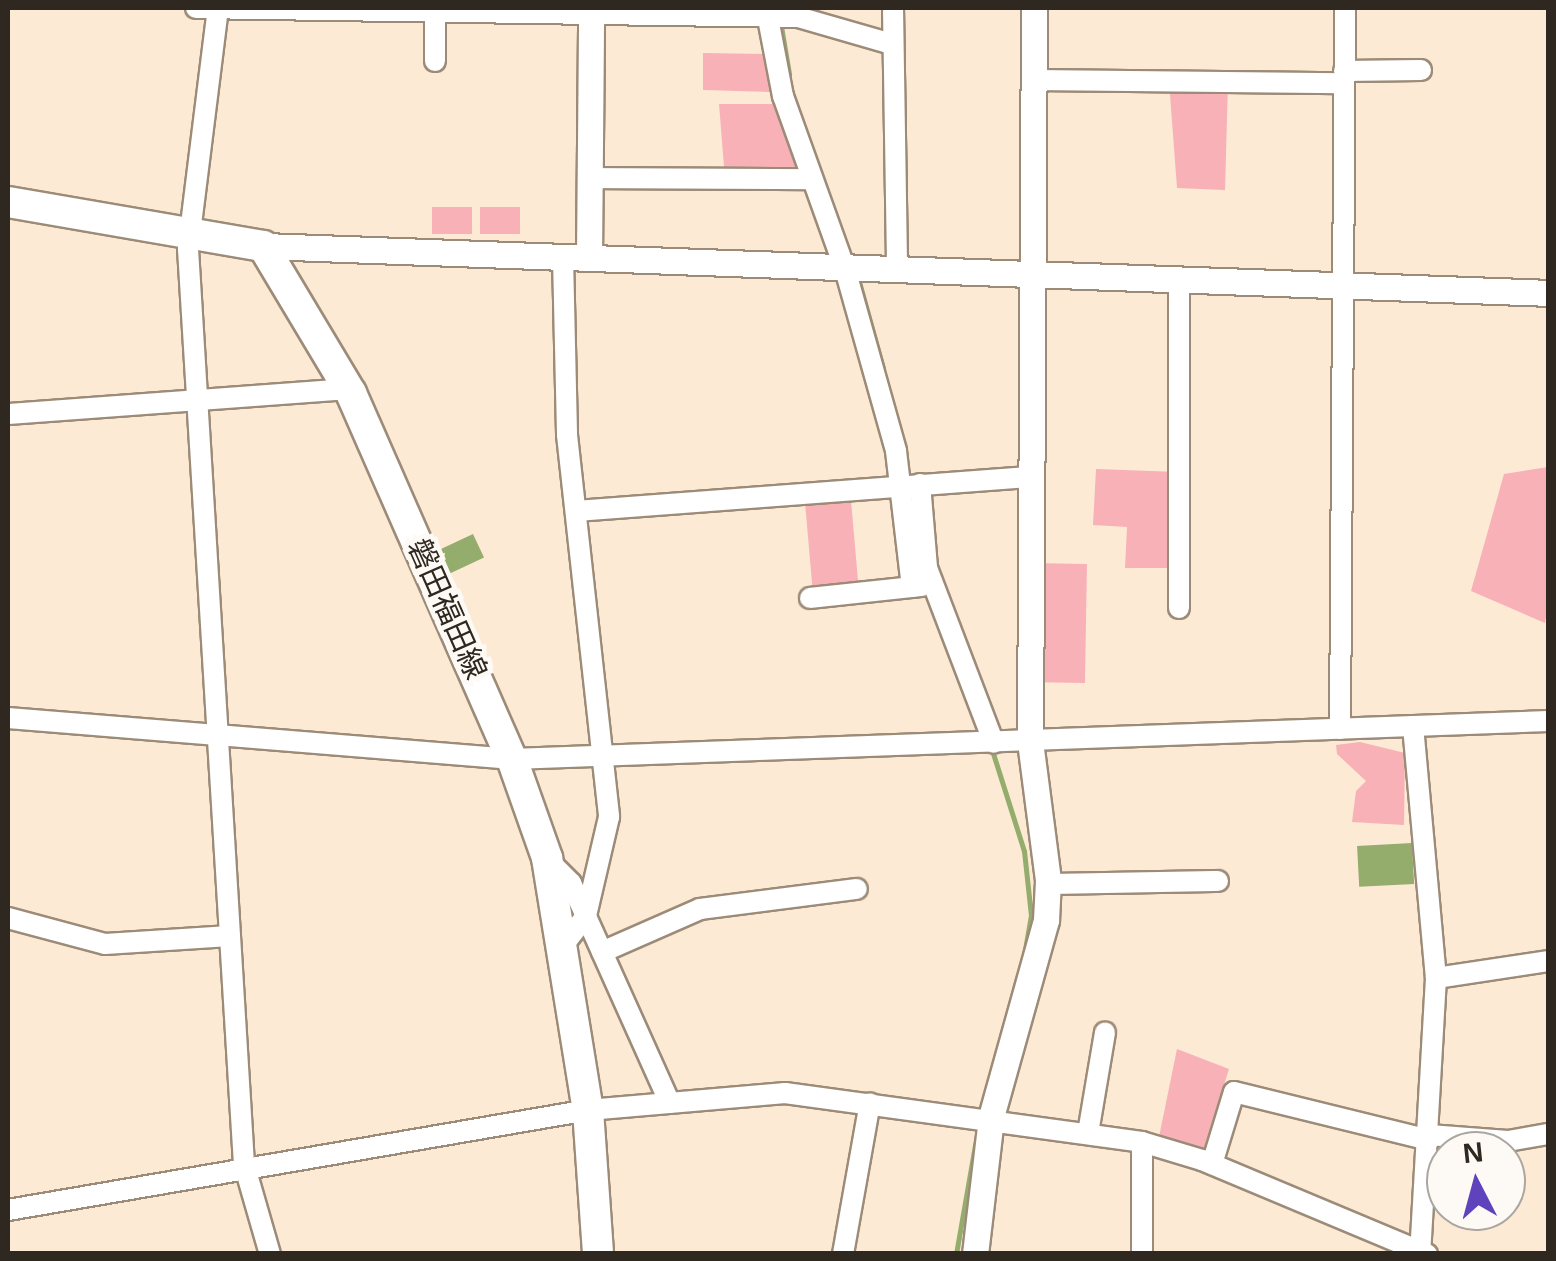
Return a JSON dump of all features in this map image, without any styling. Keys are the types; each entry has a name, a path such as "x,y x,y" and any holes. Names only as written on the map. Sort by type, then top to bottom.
{"main road":[{"path":"8,202 263,246"},
{"name":"磐田福田線","path":"263,246 349,389 512,759 546,858 565,943 588,1110 598,1254"}],"street":[{"path":"196,8 766,11 798,16 892,44"},
{"path":"218,8 190,231 244,1164 270,1254"},
{"path":"893,8 896,270"},
{"path":"975,1254 991,1117 1036,966 1047,884 1030,742 1034,8"},
{"path":"1340,729 1345,587 1340,289 1344,8"},
{"path":"590,258 591,9"},
{"path":"435,10 435,61"},
{"path":"766,11 812,179 845,269 911,484 923,586 994,743"},
{"path":"1034,80 1343,77 1421,70"},
{"path":"590,178 812,179"},
{"path":"263,246 1179,284 1548,294"},
{"path":"563,257 566,435 609,817 586,916 565,943"},
{"path":"1178,608 1179,284"},
{"path":"8,414 349,389"},
{"path":"576,510 1029,478"},
{"path":"810,598 923,586"},
{"path":"8,718 512,759 1548,721"},
{"path":"1413,726 1436,978 1429,1131"},
{"path":"546,858 571,883 670,1103"},
{"path":"1047,884 1218,881"},
{"path":"602,952 700,909 857,889"},
{"path":"8,918 105,944 230,936"},
{"path":"1436,978 1548,961"},
{"path":"1088,1133 1105,1032"},
{"path":"1212,1164 1234,1092 1426,1136"},
{"path":"8,1210 244,1164 588,1110 785,1093 991,1117 1142,1142 1212,1164 1427,1254"},
{"path":"843,1254 870,1104"},
{"path":"1142,1142 1142,1254"},
{"path":"1420,1252 1426,1175"}],"shaded area":[{"path":"703,53 764,54 772,92 703,90"},
{"path":"1169,81 1228,82 1225,190 1177,188"},
{"path":"719,104 779,104 812,179 725,179"},
{"path":"432,207 472,207 472,234 432,234"},
{"path":"480,207 520,207 520,234 480,234"},
{"path":"1548,467 1545,623 1471,591 1504,474"},
{"path":"1096,469 1178,472 1178,568 1125,568 1127,527 1093,525"},
{"path":"850,489 858,586 813,590 804,493"},
{"path":"473,534 484,558 448,574 437,551"},
{"path":"1029,563 1087,564 1085,683 1027,682"},
{"path":"1360,742 1405,753 1404,825 1352,822 1356,791 1366,781 1337,754 1336,745"},
{"path":"1412,843 1414,884 1359,887 1357,846"},
{"path":"1177,1049 1229,1069 1204,1149 1159,1137"}],"waterway":[{"path":"780,20 789,74"},
{"path":"858,278 883,368"},
{"path":"991,747 1024,851 1031,915 1024,955"},
{"path":"988,1084 1018,975"},
{"path":"956,1254 976,1139"}]}
